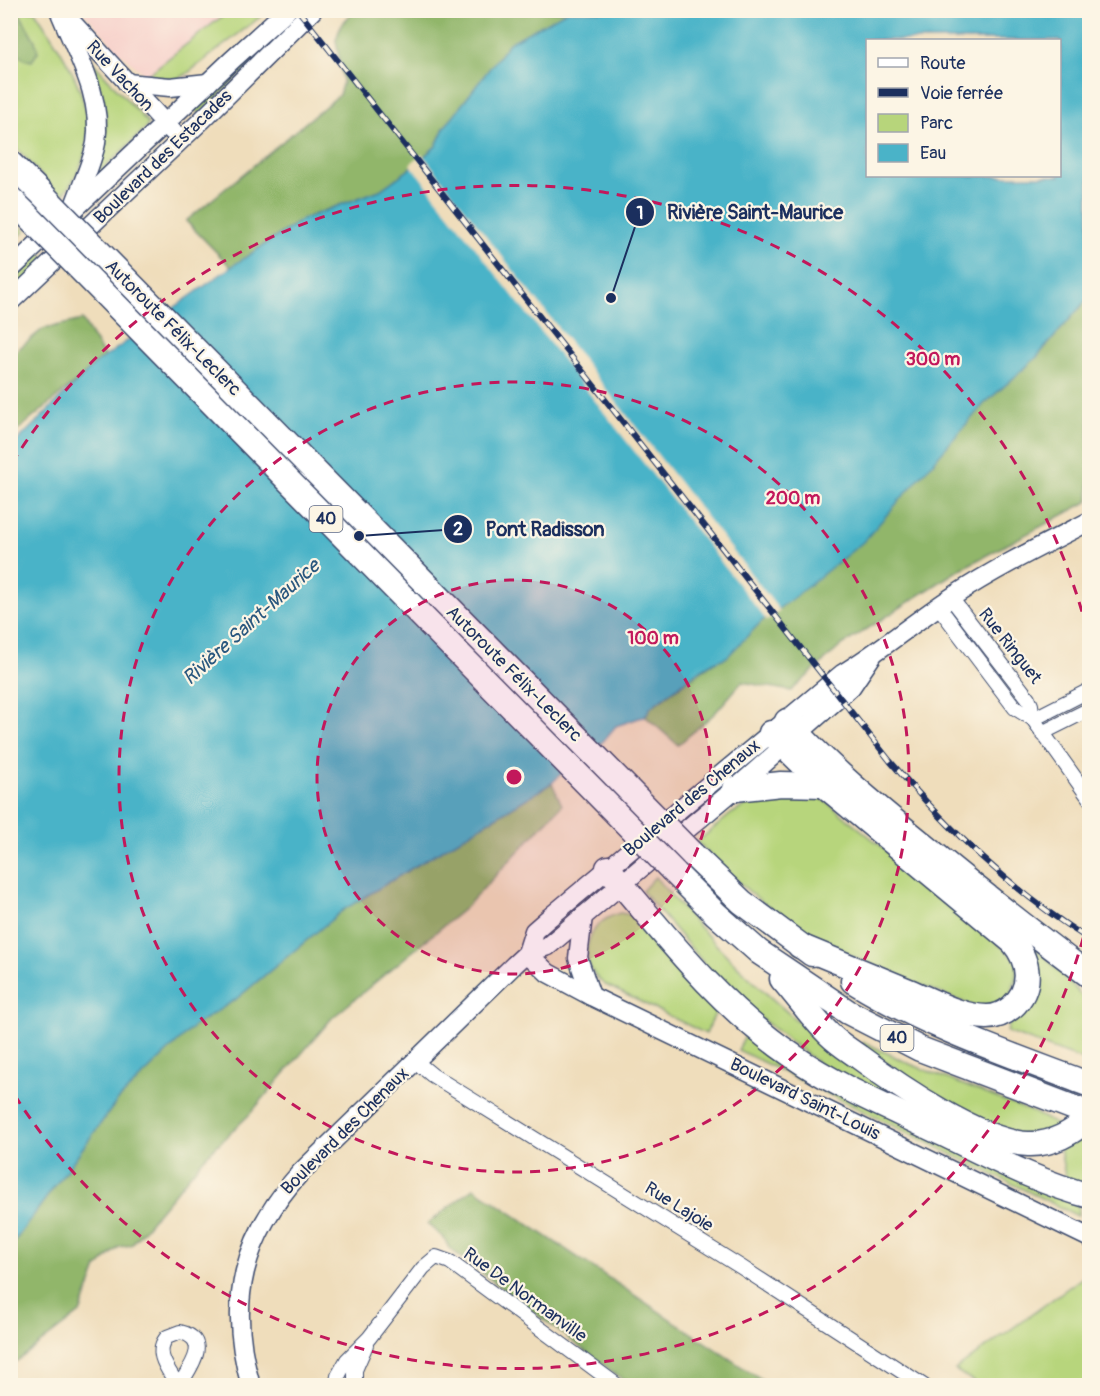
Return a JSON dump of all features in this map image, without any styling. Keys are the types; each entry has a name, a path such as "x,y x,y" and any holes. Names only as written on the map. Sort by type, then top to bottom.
{"highway":[{"name":"Autoroute Félix-Leclerc","path":"10,163 742,902 800,946 861,986 909,1013 959,1035 1089,1085"},
{"name":"Autoroute Félix-Leclerc","path":"18,206 673,871 716,914 759,952 820,994 890,1035 944,1059 1089,1116"},
{"path":"785,733 824,785 1013,942 1024,959 1027,983 1022,995 1009,1010 998,1015 979,1016 947,1007 800,946"},
{"path":"785,733 1089,976"},
{"path":"735,789 781,784 824,785"},
{"path":"615,876 725,1000 752,1025 793,1056 832,1080 1016,1170 1089,1196"},
{"path":"1034,934 1089,993"},
{"path":"759,952 830,1035 900,1085 972,1127 1002,1140 1033,1144 1052,1141 1065,1135 1089,1116"}],"street":[{"name":"Rue Vachon","path":"61,10 181,140"},
{"path":"61,10 91,85 97,116 93,152 72,211"},
{"name":"Boulevard des Estacades","path":"10,270 287,10"},
{"name":"Boulevard des Estacades","path":"10,302 181,140 313,10"},
{"path":"127,83 170,87 208,83"},
{"name":"Boulevard des Chenaux","path":"251,1386 240,1340 240,1306 248,1261 260,1229 276,1201 301,1172 527,953 548,946 584,916 615,876 785,733 851,687 872,656 944,602 996,570 1089,521"},
{"name":"Rue Ringuet","path":"944,602 1015,708 1033,719 1089,799"},
{"path":"1033,719 1089,690"},
{"path":"1042,733 1089,709"},
{"name":"Boulevard des Chenaux","path":"527,953 534,931 615,876 735,789 785,733"},
{"path":"584,916 578,958 591,996"},
{"name":"Boulevard Saint-Louis","path":"527,953 548,973 591,996 1089,1238"},
{"name":"Rue Lajoie","path":"415,1061 432,1075 741,1267 924,1386"},
{"name":"Rue De Normanville","path":"337,1384 347,1360 369,1338 423,1268 432,1259 441,1258 450,1262 536,1324 618,1386"},
{"name":"Rue De Normanville","path":"355,1383 357,1364 369,1338"}],"shaded area":[{"path":"82,11 229,11 146,76 120,53"}],"green space":[{"path":"11,10 18,11 35,41 38,52 32,61 18,54 12,41"},
{"path":"18,11 35,11 63,56 84,102 88,125 86,149 78,173 61,197 11,142 10,40 20,56 32,60 35,41"},
{"path":"229,11 268,11 185,75 177,79 146,76"},
{"path":"298,11 305,11 200,114 193,108"},
{"path":"354,11 567,11 444,128 436,146 407,171 380,190 303,219 231,267 186,221 339,95 343,81 336,40 341,25"},
{"path":"89,58 148,123 147,127 92,180 104,141 106,115"},
{"path":"11,216 25,231 11,243"},
{"path":"40,253 46,260 11,294 11,282"},
{"path":"1089,297 1089,501 957,571 842,645 791,691 742,682 715,713 678,745 645,716 651,707 714,662 984,404 1036,358"},
{"path":"82,320 105,357 11,436 11,355 43,329"},
{"path":"552,783 562,805 465,908 332,1018 249,1115 205,1157 131,1245 119,1247 97,1268 80,1313 17,1361 11,1362 11,1246 117,1101 195,1025 235,1000 343,910"},
{"path":"764,794 813,796 824,800 968,916 1019,963 1010,1000 983,1010 880,969 806,932 749,891 697,842 731,814 755,800 755,797"},
{"path":"655,877 720,949 790,1015 851,1063 929,1113 827,1070 731,995 642,891"},
{"path":"620,913 632,915 718,1007 706,1034 604,984 595,975 589,965 587,954 592,934 608,918"},
{"path":"1018,934 1047,958 1089,1004 1089,1062 1007,1032 1010,1021 1016,1018"},
{"path":"747,1033 1078,1204 1078,1216 738,1050"},
{"path":"864,1042 910,1064 1035,1113 1063,1128 1014,1136 938,1098 862,1046"},
{"path":"1087,1133 1089,1134 1089,1188 1066,1181 1060,1149"},
{"path":"474,1188 766,1383 763,1386 630,1385 449,1248 444,1238 427,1224"},
{"path":"1090,1272 1089,1385 979,1385 955,1370"}],"water":[{"path":"567,11 1089,11 1089,297 1036,358 984,404 863,542 761,622 727,657 697,672 651,707 645,716 616,726 600,745 567,768 552,783 343,910 235,1000 195,1025 117,1101 11,1246 11,447 95,364 303,219 380,190 436,146 444,128 509,43"}],"pier":[{"path":"422,154 780,611 767,621 410,164"}],"railway":[{"path":"298,10 890,761 935,811 983,858 1034,901 1090,940"}],"place":[{"name":"Rivière Saint-Maurice","path":"611,298"},
{"name":"Pont Radisson","path":"359,536"}]}
